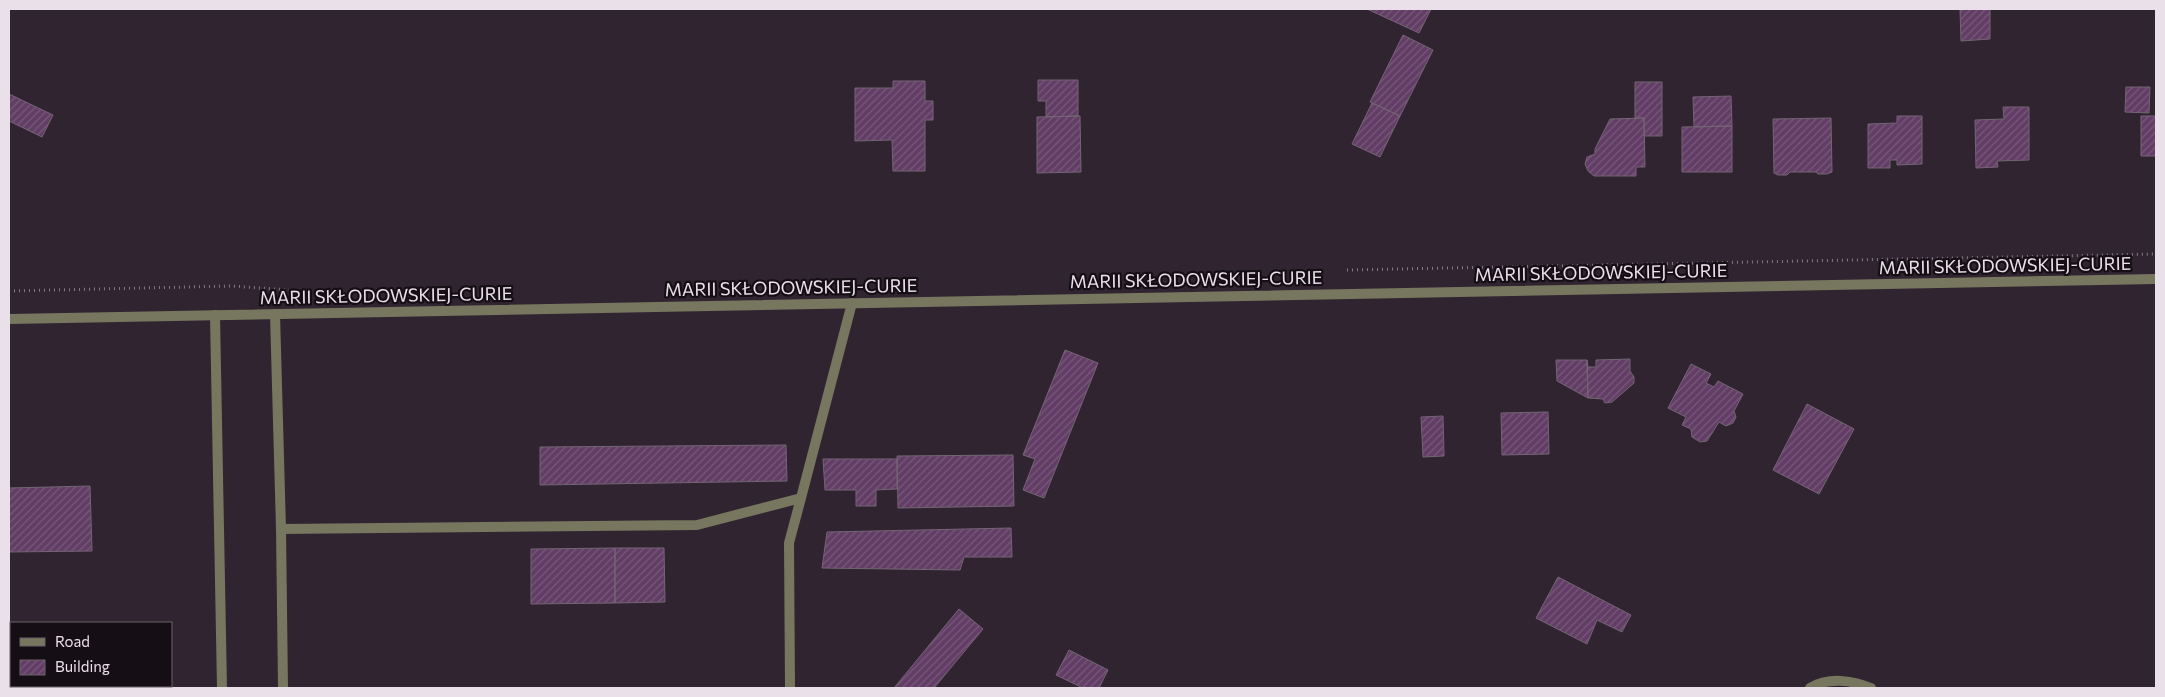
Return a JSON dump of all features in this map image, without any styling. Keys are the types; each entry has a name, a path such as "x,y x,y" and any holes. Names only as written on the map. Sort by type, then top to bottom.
{"street":[{"name":"MARII SKŁODOWSKIEJ-CURIE","path":"9,319 2156,279"},
{"path":"790,688 789,543 852,302"},
{"path":"275,314 283,688"},
{"path":"215,315 222,688"},
{"path":"281,529 697,525 801,498"},
{"path":"1810,688 1820,682 1854,681 1872,688"}],"path":[{"path":"1342,270 2156,254"},
{"path":"9,291 231,286 290,290"}],"building":[{"path":"1367,9 1431,9 1419,33"},
{"path":"1960,9 1990,9 1990,39 1961,41"},
{"path":"1403,35 1433,50 1400,116 1370,102"},
{"path":"1038,80 1078,80 1078,116 1046,117 1046,101 1038,101"},
{"path":"893,81 925,81 925,101 933,101 933,120 925,120 925,171 893,171 892,140 855,141 855,88 893,88"},
{"path":"1635,82 1662,82 1662,136 1644,136 1644,118 1635,118"},
{"path":"2126,87 2150,87 2149,113 2125,112"},
{"path":"9,94 53,115 42,137 9,121"},
{"path":"1731,96 1732,126 1694,127 1693,97"},
{"path":"1372,103 1400,116 1380,157 1352,144"},
{"path":"2003,107 2029,107 2029,160 1997,161 1998,167 1976,168 1975,120 2004,119"},
{"path":"1080,116 1081,172 1037,173 1037,117"},
{"path":"1897,116 1922,116 1922,164 1897,165 1897,160 1890,160 1890,168 1868,168 1868,124 1897,123"},
{"path":"2141,116 2156,116 2156,156 2141,156"},
{"path":"1644,118 1645,167 1636,167 1636,176 1594,176 1588,171 1585,164 1587,157 1595,154 1595,149 1610,119"},
{"path":"1831,118 1832,172 1818,174 1816,172 1790,172 1787,175 1774,173 1773,119"},
{"path":"1732,126 1732,172 1682,172 1682,127"},
{"path":"1065,350 1098,363 1044,498 1023,490 1035,459 1023,455"},
{"path":"1630,359 1630,371 1634,377 1634,383 1612,402 1605,403 1603,399 1588,398 1587,360 1588,367 1596,367 1596,360"},
{"path":"1556,360 1587,360 1588,398 1557,381"},
{"path":"1691,364 1711,374 1706,383 1714,387 1718,381 1743,394 1734,411 1736,417 1733,423 1726,426 1719,422 1707,441 1700,442 1692,437 1691,429 1682,425 1686,417 1668,408"},
{"path":"1807,404 1854,429 1819,494 1773,470"},
{"path":"1548,412 1549,454 1502,455 1501,413"},
{"path":"1443,416 1444,456 1423,457 1421,417"},
{"path":"786,445 787,481 540,485 540,447"},
{"path":"1013,455 1014,506 898,508 897,456"},
{"path":"823,459 897,459 897,489 876,490 876,506 856,506 856,490 825,490"},
{"path":"90,486 92,551 9,552 9,488"},
{"path":"1011,528 1012,557 964,557 960,570 822,568 827,532"},
{"path":"615,548 664,548 665,602 615,603"},
{"path":"615,548 615,603 531,604 531,549"},
{"path":"1558,577 1631,615 1622,632 1597,620 1587,644 1536,618"},
{"path":"959,609 983,629 934,688 894,688"},
{"path":"1069,650 1108,670 1099,688 1083,688 1056,675"}]}
